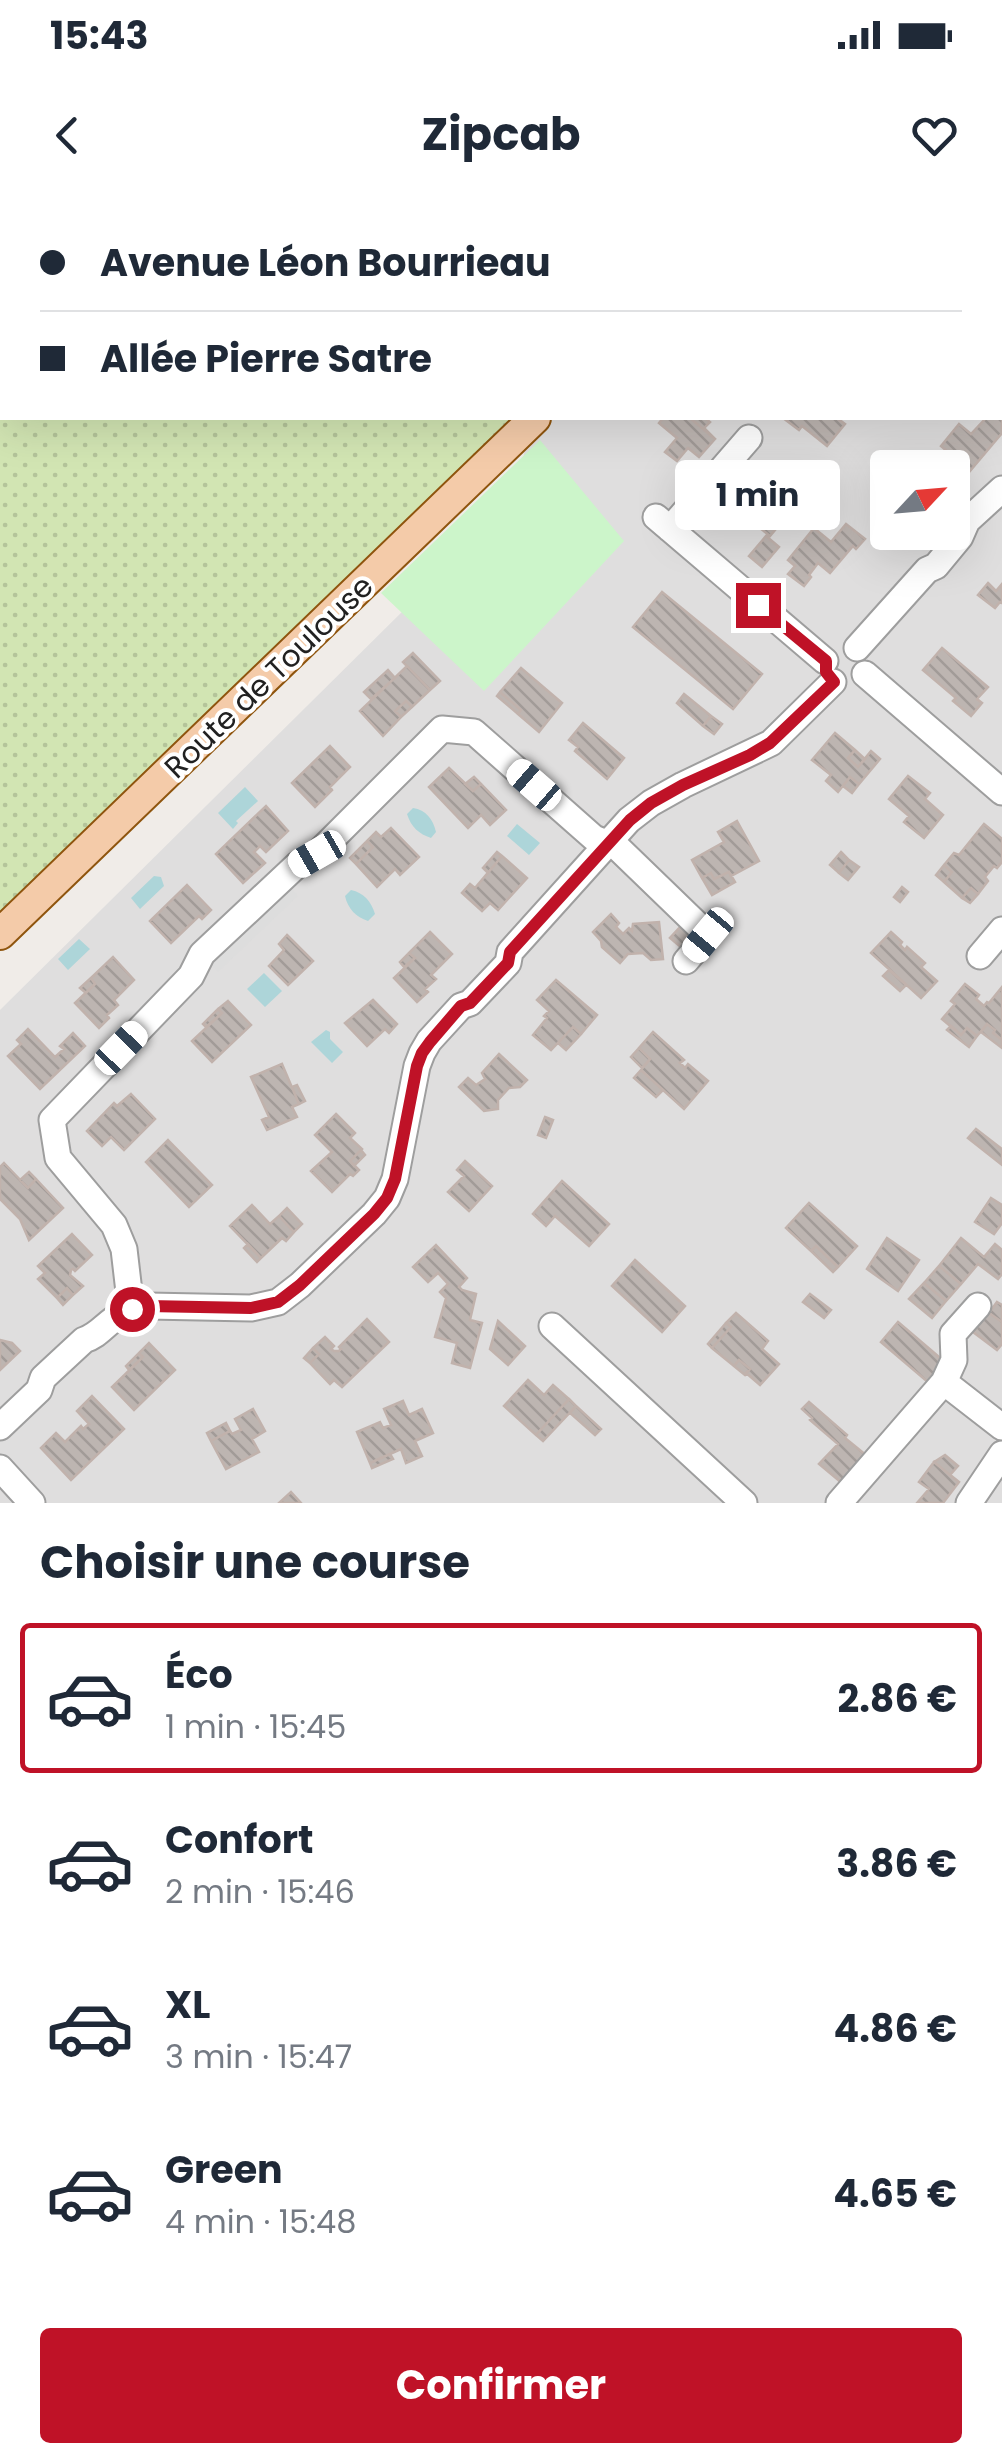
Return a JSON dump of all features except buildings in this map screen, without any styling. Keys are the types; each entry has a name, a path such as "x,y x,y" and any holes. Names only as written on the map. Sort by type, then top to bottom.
{"main road":[{"name":"Route de Toulouse","path":"0,934 534,420"}],"street":[{"path":"0,1427 40,1390 43,1378 84,1340 132,1309 251,1308 278,1302 300,1285 387,1198 395,1179 422,1053 461,1006 470,1003 508,963 510,952 608,842 651,803 770,743 829,672 830,651 837,646 858,648 867,664 865,674 846,686 829,672 663,523 749,438"},
{"path":"858,648 927,570 936,566 968,521 1002,489"},
{"path":"865,674 1002,792"},
{"path":"132,1309 124,1250 114,1226 58,1158 52,1120 191,976 202,954 297,865 317,854 442,729 474,732 594,838 618,848 708,935 686,961"},
{"path":"980,956 1002,930"},
{"path":"839,1503 944,1382 954,1360 953,1334 978,1306"},
{"path":"552,1326 744,1503"},
{"path":"944,1382 1002,1427"},
{"path":"968,1503 1002,1454"},
{"path":"0,1468 32,1503"}],"shaded area":[{"path":"531,420 1002,420 1002,1503 0,1503 0,1010 515,500"},
{"path":"288,884 298,896 218,972 207,960"}],"green space":[{"path":"0,420 514,420 0,916"},
{"path":"540,440 624,541 484,691 381,593"}],"water":[{"path":"245,787 258,801 236,821 233,829 218,813"},
{"path":"413,808 431,819 436,832 431,838 411,823 407,814"},
{"path":"517,824 540,843 529,855 507,836"},
{"path":"154,876 161,877 164,886 140,909 131,898"},
{"path":"351,890 363,895 371,905 375,914 368,921 348,905 345,896"},
{"path":"79,939 90,949 68,970 58,959"},
{"path":"264,973 282,991 265,1007 247,989"},
{"path":"326,1030 343,1052 332,1063 311,1042"}],"route":[{"path":"132,1309 251,1308 278,1302 374,1214 395,1179 422,1053 461,1006 470,1003 508,963 510,952 630,820 683,785 770,743 834,682 826,672 826,661 758,605"}]}
